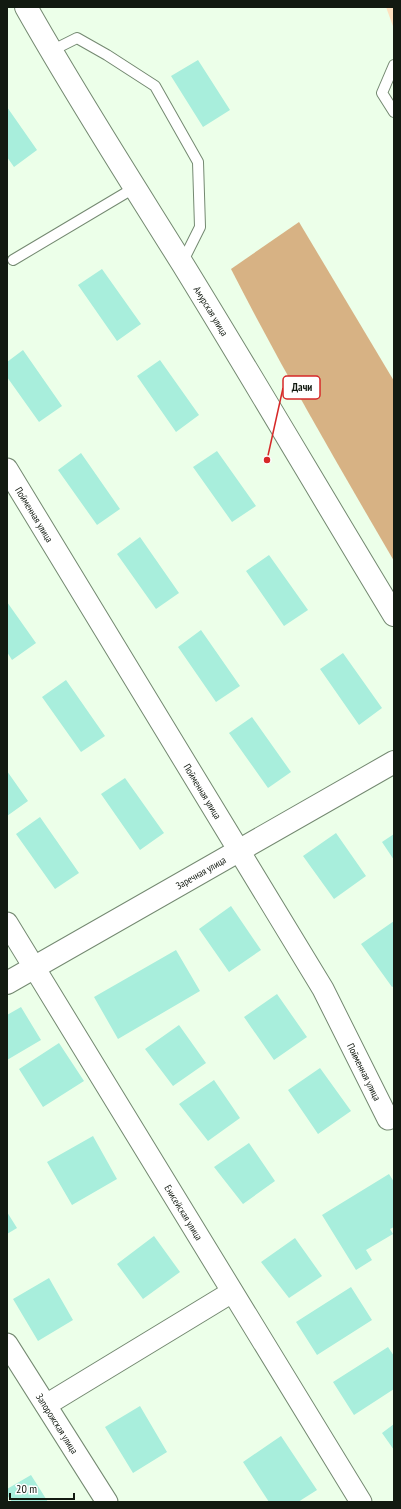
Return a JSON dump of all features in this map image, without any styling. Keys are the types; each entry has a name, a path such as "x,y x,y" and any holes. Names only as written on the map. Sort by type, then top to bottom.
{"street":[{"name":"Амурская улица","path":"26,7 51,51 134,188 182,263 394,615"},
{"name":"Пойменная улица","path":"7,469 323,989 388,1119"},
{"name":"Заречная улица","path":"7,983 394,762"},
{"name":"Енисейская улица","path":"7,923 361,1502"},
{"path":"46,1405 232,1292"},
{"name":"Запорожская улица","path":"7,1344 106,1502"}],"lane":[{"path":"51,51 77,38 107,55 155,86 198,162 200,227 182,263"},
{"path":"394,65 382,93 394,112"},
{"path":"13,260 134,188"}],"shaded area":[{"path":"386,7 394,7 394,29"},
{"path":"299,222 394,381 394,561 290,380 231,269"}],"building":[{"path":"198,60 230,110 203,127 171,76"},
{"path":"7,107 37,150 14,167 7,157"},
{"path":"102,269 141,324 117,341 78,285"},
{"path":"23,350 62,406 39,422 7,377 7,362"},
{"path":"160,360 199,415 176,432 137,376"},
{"path":"217,451 256,506 232,522 193,467"},
{"path":"81,453 120,509 97,525 58,470"},
{"path":"140,537 179,593 156,609 117,554"},
{"path":"269,555 308,610 284,626 246,571"},
{"path":"7,602 36,643 12,660 7,652"},
{"path":"201,630 240,686 216,702 178,647"},
{"path":"343,653 382,708 359,725 320,669"},
{"path":"66,680 105,736 81,752 42,697"},
{"path":"252,717 291,772 268,788 229,733"},
{"path":"7,771 28,801 7,816"},
{"path":"125,778 164,833 140,850 101,794"},
{"path":"40,817 79,873 55,889 16,834"},
{"path":"336,833 366,876 334,899 303,856"},
{"path":"394,834 394,860 382,842"},
{"path":"231,906 261,950 229,972 199,929"},
{"path":"394,921 394,986 392,987 361,944"},
{"path":"176,950 200,991 118,1039 94,997"},
{"path":"277,994 307,1037 274,1060 244,1017"},
{"path":"21,1007 41,1040 7,1060 7,1015"},
{"path":"179,1025 206,1063 173,1086 145,1049"},
{"path":"59,1043 84,1081 43,1107 19,1069"},
{"path":"320,1068 351,1111 318,1134 288,1090"},
{"path":"214,1080 240,1118 208,1141 179,1104"},
{"path":"93,1136 117,1179 72,1205 47,1162"},
{"path":"249,1143 275,1181 243,1204 214,1167"},
{"path":"389,1174 394,1182 394,1227 390,1229 393,1234 366,1250 372,1260 356,1270 322,1215"},
{"path":"7,1212 17,1228 7,1234"},
{"path":"154,1236 180,1272 143,1299 117,1264"},
{"path":"295,1238 322,1276 289,1298 261,1262"},
{"path":"49,1278 73,1320 38,1341 13,1299"},
{"path":"351,1287 372,1320 317,1355 296,1322"},
{"path":"388,1347 394,1356 394,1389 354,1415 333,1382"},
{"path":"140,1406 167,1452 133,1473 105,1427"},
{"path":"394,1424 394,1450 382,1433"},
{"path":"281,1436 317,1490 298,1502 269,1502 243,1462"},
{"path":"31,1475 48,1502 12,1502 7,1495 7,1489"}],"place":[{"name":"Дачи","path":"267,460"}]}
